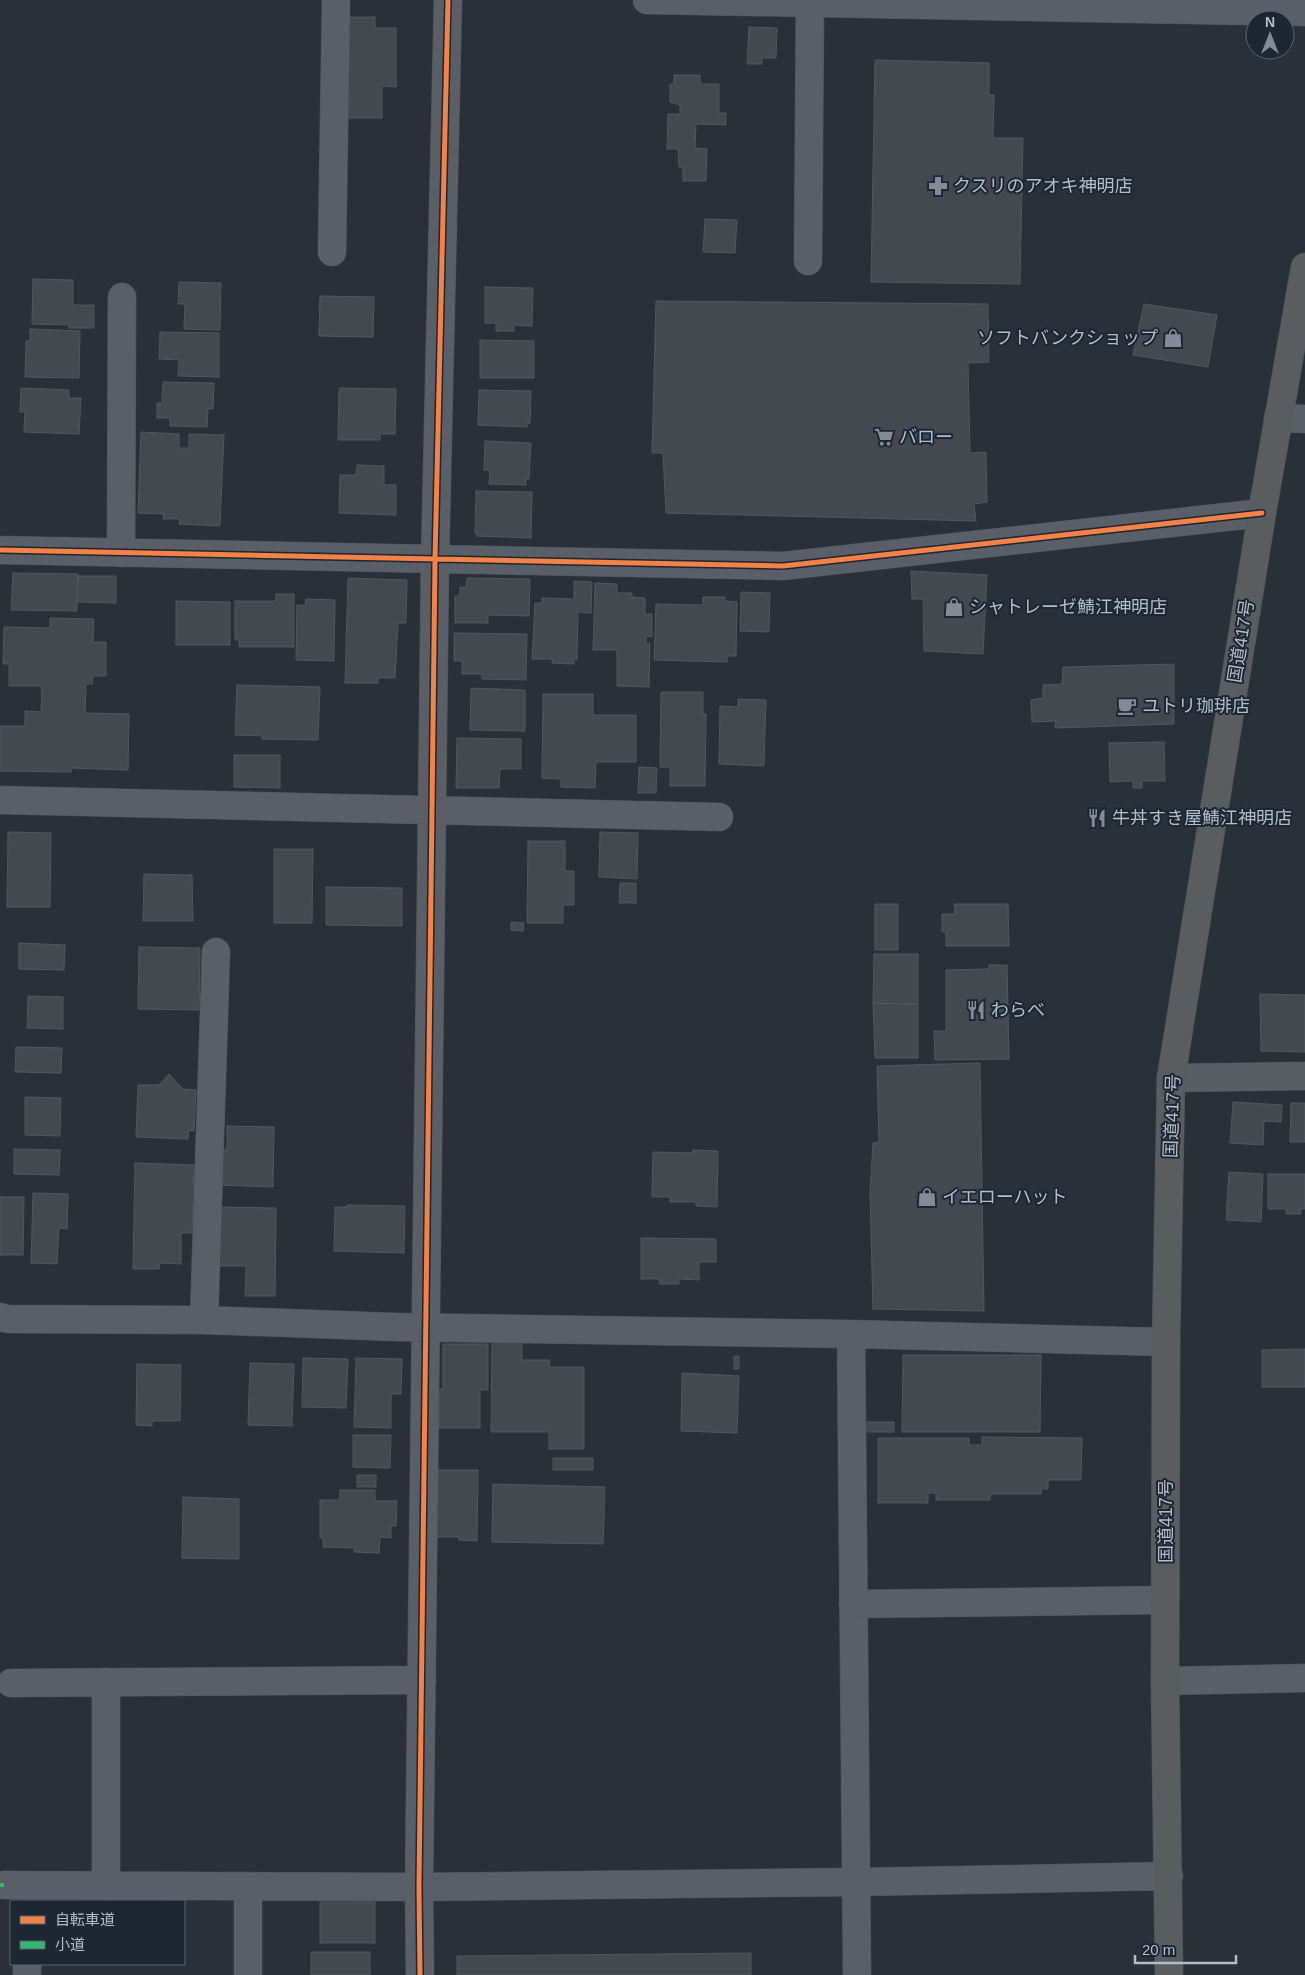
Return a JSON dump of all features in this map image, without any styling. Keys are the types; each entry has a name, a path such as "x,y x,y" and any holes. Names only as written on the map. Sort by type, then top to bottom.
{"highway":[{"name":"国道417号","path":"1169,1975 1165,1681 1166,1342 1171,1078 1262,514 1305,267"}],"street":[{"path":"332,252 336,0"},
{"path":"420,1975 419,1887 435,560 448,0"},
{"path":"647,0 1305,12"},
{"path":"808,261 810,3"},
{"path":"121,553 122,297"},
{"path":"1278,418 1305,419"},
{"path":"0,550 784,566 1262,514"},
{"path":"0,800 718,817"},
{"path":"204,1320 216,952"},
{"path":"1171,1078 1305,1076"},
{"path":"0,1317 8,1319 204,1320 427,1327 851,1334 1166,1342"},
{"path":"851,1334 857,1975"},
{"path":"854,1604 1166,1600"},
{"path":"1165,1681 1305,1678"},
{"path":"11,1683 422,1680"},
{"path":"106,1682 106,1886"},
{"path":"19,1891 106,1886 419,1887 1169,1876"},
{"path":"248,1886 248,1975"}],"building":[{"path":"345,17 375,17 375,28 396,28 396,87 382,86 382,118 344,118"},
{"path":"749,27 777,28 776,58 762,58 762,64 747,64"},
{"path":"875,60 989,63 989,95 994,95 993,138 1023,138 1020,284 871,282"},
{"path":"674,75 700,75 700,84 719,84 719,113 726,113 726,125 696,124 695,148 707,149 706,181 683,181 683,167 679,167 678,149 667,149 668,114 680,114 680,105 670,102 670,84 674,84"},
{"path":"705,219 737,220 735,253 703,252"},
{"path":"33,279 73,280 73,305 94,305 94,328 69,328 69,325 32,324"},
{"path":"179,282 221,283 220,330 184,329 185,304 178,304"},
{"path":"485,287 533,288 532,326 514,325 514,331 496,331 496,323 485,323"},
{"path":"320,296 374,297 373,337 319,336"},
{"path":"656,301 988,304 989,362 968,363 970,453 986,452 987,502 974,504 976,521 666,513 663,453 652,453"},
{"path":"1144,304 1217,315 1208,367 1133,355"},
{"path":"30,329 80,331 79,378 25,377 26,341 30,341"},
{"path":"160,332 219,333 219,377 178,376 179,360 159,359"},
{"path":"480,340 534,341 534,378 480,378"},
{"path":"163,382 214,383 213,409 208,408 207,427 170,426 170,418 157,418 157,403 162,403"},
{"path":"21,388 69,390 69,398 81,398 79,434 24,432 25,412 20,412"},
{"path":"339,388 396,389 395,434 380,434 380,440 338,440"},
{"path":"479,390 531,391 530,423 527,423 527,427 478,425"},
{"path":"141,432 179,434 179,448 189,448 189,434 224,435 220,526 179,524 180,519 163,519 164,514 138,513"},
{"path":"485,441 531,443 529,479 526,479 526,485 489,484 490,470 484,470"},
{"path":"357,465 384,466 384,485 396,485 396,515 339,513 340,475 356,475"},
{"path":"476,491 532,492 531,538 477,536 477,533 475,533"},
{"path":"911,571 987,575 983,654 924,651 923,599 912,599"},
{"path":"13,573 78,574 77,611 11,610"},
{"path":"78,576 116,576 116,603 77,602"},
{"path":"348,578 407,580 406,623 398,623 395,678 378,678 378,683 345,683"},
{"path":"467,578 530,579 529,616 488,615 488,623 455,623 455,596 460,596 460,587 466,587"},
{"path":"574,581 592,582 591,613 578,612 577,659 574,659 574,664 552,663 552,659 532,659 535,603 542,603 542,598 574,599"},
{"path":"595,583 617,584 617,593 632,593 632,597 645,598 645,614 652,614 652,637 646,636 646,643 650,644 649,687 617,686 617,650 593,650"},
{"path":"741,592 770,593 769,632 740,631"},
{"path":"276,594 294,594 294,647 239,647 239,640 235,640 235,601 276,601"},
{"path":"703,597 725,597 725,601 737,602 736,656 727,656 727,662 654,660 656,604 703,605"},
{"path":"306,599 335,600 334,661 296,660 297,605 305,605"},
{"path":"176,601 230,602 230,645 176,645"},
{"path":"50,618 94,619 93,642 106,642 106,676 93,676 92,684 86,684 85,713 129,714 128,770 71,768 71,772 0,771 0,726 25,726 25,711 41,712 42,686 9,686 9,664 3,664 4,627 50,628"},
{"path":"454,633 527,634 526,680 482,679 482,674 462,674 462,661 454,661"},
{"path":"1174,664 1174,724 1055,728 1056,721 1032,722 1031,700 1043,698 1043,685 1062,684 1063,667"},
{"path":"237,685 320,687 318,740 262,739 262,736 235,735"},
{"path":"471,688 525,690 525,731 470,730"},
{"path":"661,692 703,692 703,714 706,714 705,786 670,786 670,767 660,767"},
{"path":"543,694 593,694 593,715 636,715 636,762 596,762 595,788 561,787 561,779 542,778"},
{"path":"738,699 766,700 764,766 719,764 720,706 738,707"},
{"path":"457,738 521,739 521,769 500,769 499,788 456,788"},
{"path":"1164,742 1165,781 1142,781 1142,788 1133,788 1133,781 1110,782 1109,743"},
{"path":"234,755 280,755 280,788 234,787"},
{"path":"639,767 657,768 656,793 638,793"},
{"path":"8,832 51,833 50,907 7,907"},
{"path":"600,832 638,833 637,879 599,877"},
{"path":"528,841 565,841 565,871 574,871 574,905 563,905 563,923 527,923"},
{"path":"274,849 313,849 312,923 274,923"},
{"path":"144,874 192,875 193,921 143,921"},
{"path":"620,883 636,883 636,903 619,903"},
{"path":"326,887 402,888 402,926 326,925"},
{"path":"875,904 898,904 898,950 875,950"},
{"path":"954,904 1008,904 1009,946 946,946 946,932 942,932 942,914 955,914"},
{"path":"511,922 524,923 523,931 511,930"},
{"path":"19,943 65,945 64,970 19,969"},
{"path":"139,947 200,948 199,1010 138,1009"},
{"path":"874,954 918,954 918,1004 873,1003"},
{"path":"989,965 1007,965 1009,1059 935,1060 934,1031 946,1031 946,970 989,969"},
{"path":"1260,994 1305,995 1305,1052 1261,1051"},
{"path":"28,996 63,997 63,1029 27,1028"},
{"path":"873,1003 918,1004 918,1058 875,1058"},
{"path":"16,1047 62,1048 61,1073 15,1072"},
{"path":"980,1063 984,1311 873,1309 870,1193 873,1143 879,1142 877,1066"},
{"path":"169,1074 183,1089 196,1090 194,1131 189,1130 188,1139 136,1137 138,1085 159,1085"},
{"path":"25,1097 61,1098 60,1136 25,1135"},
{"path":"1233,1102 1282,1105 1281,1122 1264,1121 1263,1145 1230,1143"},
{"path":"1291,1103 1305,1103 1305,1142 1290,1142"},
{"path":"227,1126 274,1127 273,1187 217,1185 218,1149 227,1150"},
{"path":"14,1149 60,1150 59,1175 14,1174"},
{"path":"693,1150 718,1151 717,1207 696,1206 696,1202 670,1202 670,1197 652,1197 653,1152 693,1153"},
{"path":"135,1163 194,1165 192,1233 181,1233 181,1264 160,1263 159,1269 133,1269"},
{"path":"1229,1172 1263,1174 1261,1222 1226,1220"},
{"path":"1268,1174 1305,1174 1305,1209 1301,1209 1301,1214 1286,1214 1286,1209 1268,1209"},
{"path":"33,1193 68,1194 67,1229 59,1228 57,1264 31,1263"},
{"path":"0,1197 24,1197 23,1255 0,1255"},
{"path":"347,1205 405,1206 404,1253 334,1251 335,1207 347,1207"},
{"path":"216,1207 276,1208 275,1296 245,1296 246,1266 215,1266"},
{"path":"641,1238 716,1239 716,1262 699,1262 699,1280 679,1279 679,1284 659,1284 659,1279 641,1279"},
{"path":"492,1342 522,1343 522,1360 550,1360 549,1367 584,1367 584,1449 549,1449 549,1432 491,1432"},
{"path":"443,1344 488,1344 488,1390 480,1390 480,1428 439,1428 439,1389 443,1389"},
{"path":"1305,1349 1305,1387 1262,1387 1262,1350"},
{"path":"903,1355 1041,1355 1040,1432 902,1432"},
{"path":"734,1356 739,1356 739,1369 734,1369"},
{"path":"303,1358 348,1359 346,1408 302,1407"},
{"path":"356,1358 402,1359 401,1394 391,1394 391,1428 354,1427"},
{"path":"250,1363 294,1364 292,1426 248,1425"},
{"path":"137,1364 181,1365 180,1421 152,1421 152,1426 136,1425"},
{"path":"682,1373 739,1376 737,1433 681,1431"},
{"path":"867,1422 894,1422 894,1432 867,1432"},
{"path":"353,1435 391,1435 390,1468 353,1467"},
{"path":"982,1437 1082,1438 1081,1480 1048,1480 1048,1489 1041,1489 1041,1494 990,1494 990,1500 936,1500 936,1493 928,1493 928,1503 878,1503 878,1438 969,1438 969,1445 982,1445"},
{"path":"553,1458 593,1458 593,1470 553,1470"},
{"path":"438,1470 478,1470 477,1541 459,1540 459,1537 436,1537"},
{"path":"357,1475 376,1475 376,1487 357,1487"},
{"path":"493,1484 605,1487 603,1544 492,1542"},
{"path":"340,1490 375,1490 375,1501 397,1501 396,1526 391,1526 391,1538 380,1537 379,1553 354,1552 354,1548 323,1547 323,1538 320,1538 320,1500 340,1500"},
{"path":"183,1497 239,1499 239,1559 182,1558"},
{"path":"320,1902 375,1902 375,1943 320,1943"},
{"path":"311,1952 370,1952 370,1975 311,1975"},
{"path":"751,1953 751,1975 457,1975 457,1956"}],"cycle path":[{"path":"420,1975 419,1887 435,560 448,0"},
{"path":"0,550 783,566 1262,513"}],"place":[{"name":"クスリのアオキ神明店","path":"938,186"},
{"name":"ソフトバンクショップ","path":"1173,338"},
{"name":"バロー","path":"884,437"},
{"name":"シャトレーゼ鯖江神明店","path":"954,607"},
{"name":"ユトリ珈琲店","path":"1127,706"},
{"name":"牛丼すき屋鯖江神明店","path":"1097,818"},
{"name":"わらべ","path":"976,1010"},
{"name":"イエローハット","path":"927,1197"}]}
